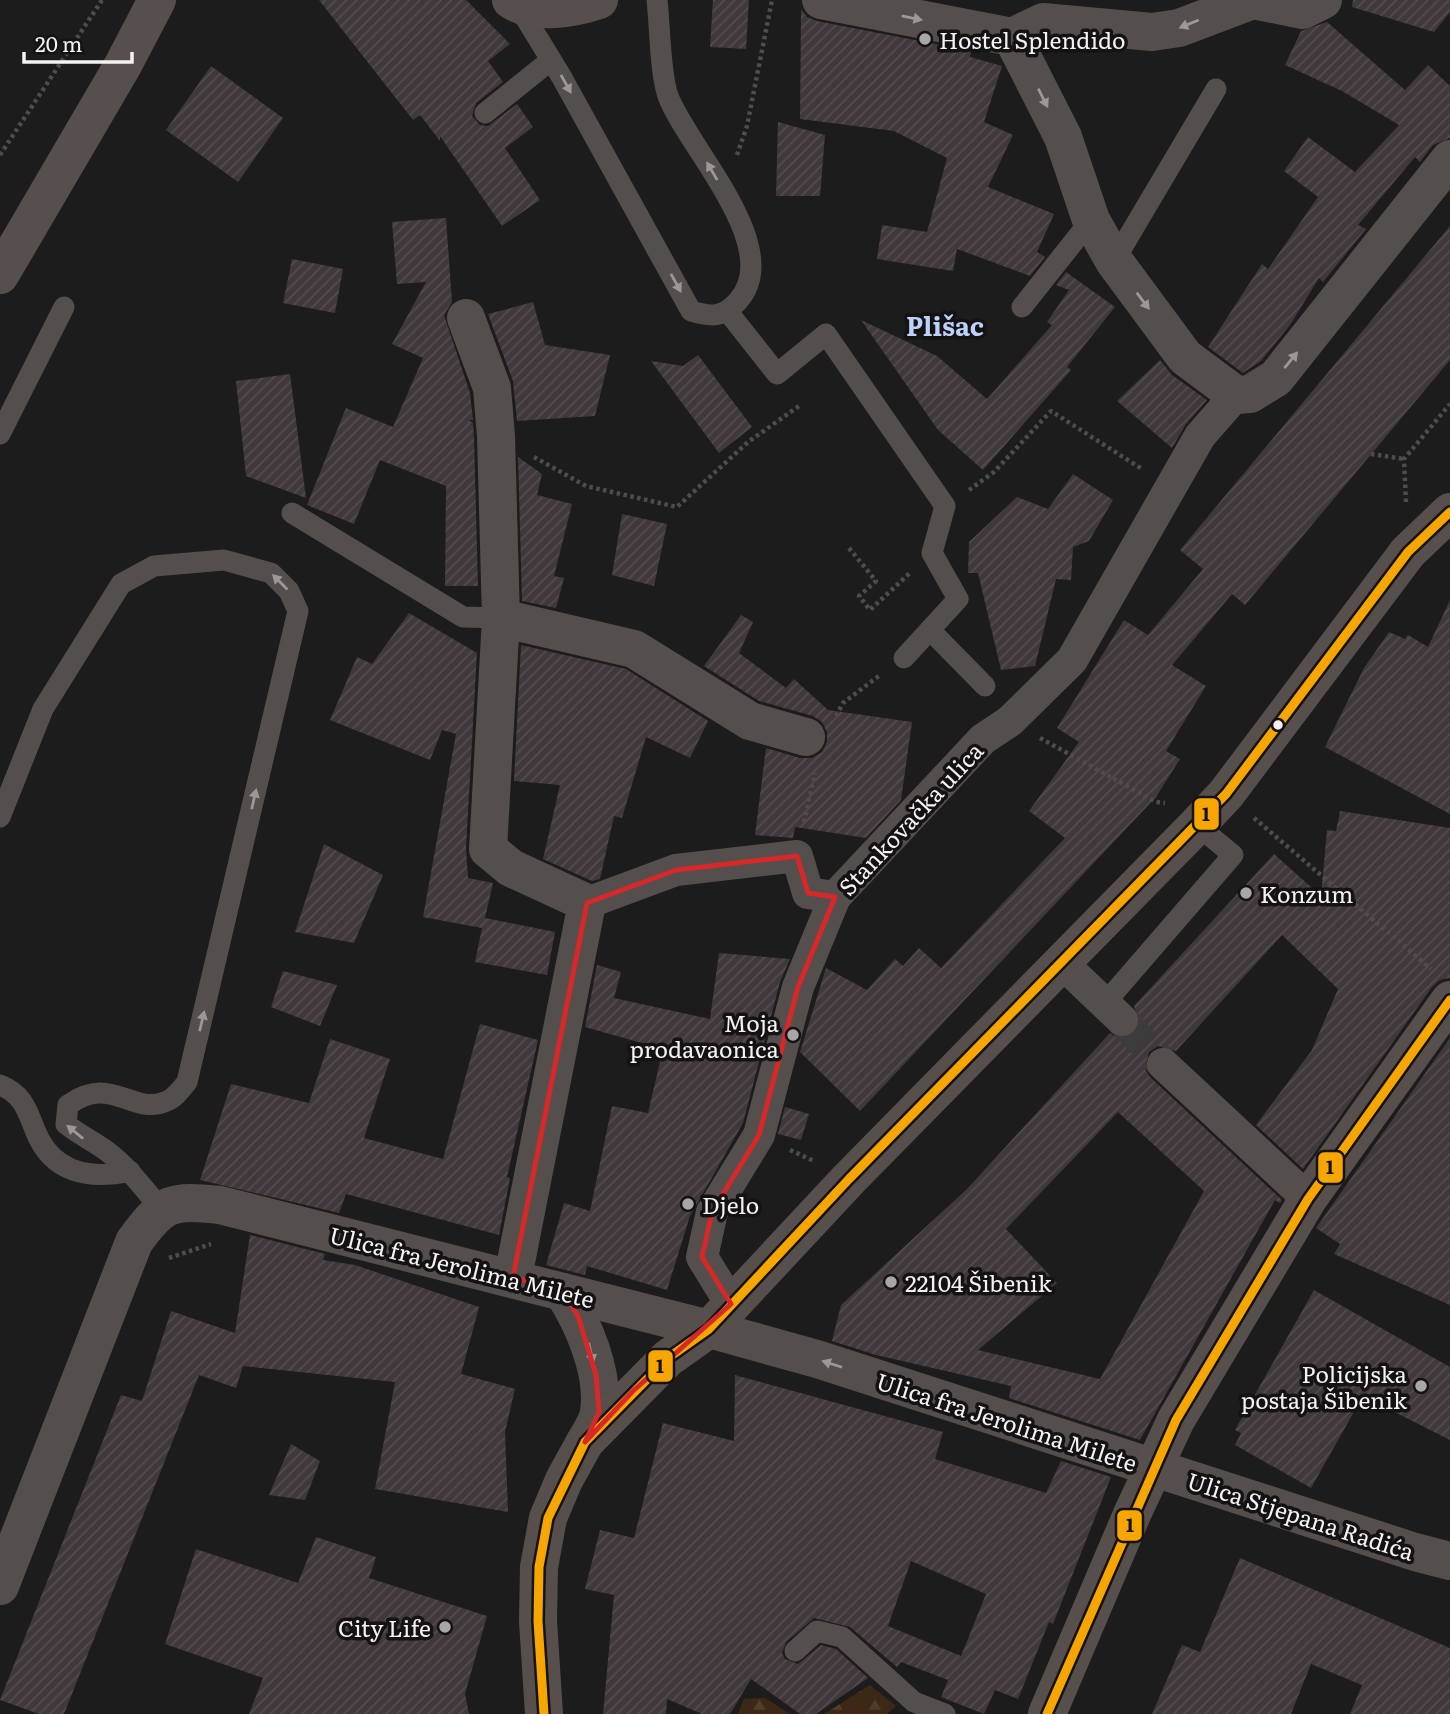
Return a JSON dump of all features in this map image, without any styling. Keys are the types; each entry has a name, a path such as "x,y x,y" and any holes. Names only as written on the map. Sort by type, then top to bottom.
{"main road":[{"path":"0,275 123,65 157,0"},
{"path":"515,2 551,9 600,0"},
{"path":"544,1714 538,1621 539,1567 548,1518 564,1480 585,1442 668,1358 720,1317 849,1179 1226,794 1408,552 1450,512"},
{"path":"1047,1714 1176,1420 1308,1199 1445,988"}],"street":[{"path":"821,0 1012,37 1043,22 1152,32 1179,28 1254,0 1303,9 1323,0"},
{"path":"1012,37 1063,137 1091,220 1114,261 1185,357 1236,395 1250,394 1276,378 1450,159"},
{"path":"466,318 492,388 496,436 501,618 488,849 511,868 587,903 676,870 797,856 808,893 835,897"},
{"name":"Stankovačka ulica","path":"720,1317 702,1257 712,1212 759,1135 798,987 835,897 984,739 1010,722 1072,660 1200,436 1236,395"},
{"path":"501,618 634,649 750,721 818,742"},
{"path":"513,1277 587,903"},
{"path":"1062,963 1114,1011"},
{"path":"1163,1064 1308,1199"},
{"name":"Ulica fra Jerolima Milete","path":"162,1210 181,1201 220,1205 513,1277 563,1292 720,1317 817,1359 1153,1468"},
{"path":"0,1586 117,1280 134,1242 162,1210"},
{"path":"563,1292 578,1316 596,1375 599,1412 585,1442"},
{"name":"Ulica Stjepana Radića","path":"1153,1468 1450,1561"}],"lane":[{"path":"515,2 551,60 691,310 711,317 728,312 748,290 752,261 745,236 725,192 668,95 656,0"},
{"path":"485,113 551,60"},
{"path":"1114,261 1216,89"},
{"path":"1022,307 1091,220"},
{"path":"0,434 64,307"},
{"path":"728,312 777,373 826,334 945,506 932,553 958,599 904,658"},
{"path":"292,513 463,617 501,618"},
{"path":"0,817 43,709 121,584 154,566 224,559 271,573 289,591 298,611 187,1082 168,1101 149,1105 105,1091 84,1093 68,1105 66,1124 83,1138 107,1151 130,1171 162,1210"},
{"path":"930,629 985,686"},
{"path":"1114,1011 1233,855 1197,825"},
{"path":"0,1085 28,1106 36,1132 47,1151 61,1166 101,1178 130,1171"},
{"path":"795,1651 817,1631 842,1637 914,1702 945,1714"}],"path":[{"path":"0,155 102,0"},
{"path":"725,192 747,126 772,0"},
{"path":"1408,552 1404,460 1450,404"},
{"path":"496,436 586,486 677,506 748,442 799,406"},
{"path":"945,506 994,472 1051,411 1171,488"},
{"path":"1371,454 1404,460"},
{"path":"849,548 876,581 859,596 870,610 932,553"},
{"path":"797,856 818,742 843,704 904,658"},
{"path":"1010,722 1156,802"},
{"path":"1226,794 1445,988"},
{"path":"759,1135 849,1179"}],"highlighted area":[{"path":"797,856 808,893 835,897 798,987 759,1135 712,1212 702,1257 731,1304 633,1391 585,1442 599,1412 596,1375 578,1316 563,1292 513,1277 587,903 676,870"}],"green space":[{"path":"870,1685 896,1706 887,1714 824,1714"},
{"path":"765,1698 790,1714 738,1714 744,1699"}],"building":[{"path":"319,0 466,0 510,44 488,61 503,82 476,103 472,116 480,125 488,126 517,104 533,127 505,148 540,200 502,226 440,136 440,141 420,115 413,120"},
{"path":"713,0 749,0 746,49 710,47"},
{"path":"1353,0 1450,0 1450,12 1434,32 1352,7"},
{"path":"801,9 807,17 817,21 971,51 970,57 1002,66 984,122 1013,135 988,187 1054,214 1037,252 1045,257 1030,276 957,249 953,271 877,259 882,225 927,232 947,158 894,131 800,119"},
{"path":"1327,22 1405,90 1428,65 1450,86 1450,138 1433,145 1420,162 1415,157 1358,225 1366,229 1323,282 1319,278 1290,325 1261,361 1243,373 1208,347 1262,264 1268,269 1318,197 1284,171 1308,137 1355,172 1399,125 1342,91 1285,65 1301,31"},
{"path":"211,66 283,118 238,182 166,130"},
{"path":"778,122 825,135 820,196 776,196"},
{"path":"446,218 452,302 444,315 470,393 473,420 469,420 473,423 474,437 478,586 445,586 446,486 380,460 354,524 307,505 346,408 393,427 423,358 392,344 426,282 397,284 392,222"},
{"path":"1450,226 1450,360 1245,605 1232,594 1172,665 1206,686 1166,751 1180,759 1156,797 860,1111 800,1052 826,968 867,990 895,959 903,966 919,948 941,968 1065,838 1029,811 1079,742 1057,728 1124,620 1148,635 1203,569 1180,550"},
{"path":"292,259 343,269 335,313 283,303"},
{"path":"1066,272 1115,307 1067,367 1071,370 983,470 938,430 861,320 937,356 987,399 1052,325 1047,322 1069,290 1056,285"},
{"path":"533,302 545,345 610,355 595,416 517,421 513,381 488,314"},
{"path":"698,355 752,427 719,453 651,361 683,366"},
{"path":"1160,360 1172,375 1207,400 1186,424 1172,448 1117,401"},
{"path":"290,374 306,498 246,476 236,381"},
{"path":"518,457 542,474 537,495 572,504 554,576 564,578 556,608 522,601"},
{"path":"1073,474 1113,500 1089,541 1073,547 1071,580 1056,579 1035,666 1001,670 978,573 968,573 969,542 1017,497 1048,509"},
{"path":"622,514 667,524 654,586 612,575"},
{"path":"1450,600 1450,814 1325,747 1364,668 1389,632 1405,639 1408,635 1428,647"},
{"path":"409,613 477,653 466,848 468,878 493,883 485,918 555,932 547,975 475,962 482,928 423,917 456,734 442,730 430,760 330,720 357,657 372,664"},
{"path":"741,615 753,622 739,653 786,688 794,679 828,710 912,722 901,800 866,838 795,827 793,838 755,835 766,748 800,758 812,758 822,752 827,742 827,732 822,722 813,716 759,701 704,666"},
{"path":"521,645 626,669 708,721 690,758 646,737 622,818 614,816 600,879 592,881 543,859 560,785 514,781"},
{"path":"1340,811 1450,828 1450,978 1440,980 1432,987 1303,1169 1256,1125 1312,1050 1338,989 1282,935 1176,1051 1158,1046 1149,1052 1145,1069 1150,1077 1282,1200 1280,1203 1275,1200 1140,1440 1009,1398 1011,1386 876,1355 832,1341 841,1305 967,1189 1110,1033 1118,1038 1135,1033 1140,1024 1134,1006 1274,854 1321,896 1327,830 1336,831","holes":["1118,1112 1204,1191 1100,1379 978,1350 1057,1283 1006,1229"]},
{"path":"324,844 383,875 354,943 295,932"},
{"path":"719,953 790,959 780,982 743,1123 690,1216 667,1290 587,1266 585,1275 546,1265 564,1203 590,1211 612,1106 648,1113 663,1049 585,1027 597,965 621,972 614,998 710,1019"},
{"path":"283,971 337,985 320,1026 271,1007"},
{"path":"480,1024 538,1040 507,1177 510,1178 499,1235 346,1194 339,1213 200,1180 231,1084 309,1103 330,1039 390,1059 364,1138 443,1159"},
{"path":"1450,1038 1450,1305 1334,1254 1340,1244 1316,1228"},
{"path":"785,1107 809,1114 801,1140 778,1134"},
{"path":"250,1235 325,1254 323,1260 355,1265 479,1307 461,1374 515,1389 505,1432 508,1512 375,1489 395,1382 243,1366 236,1388 199,1375 64,1714 39,1714 0,1700 121,1395 142,1401 171,1311 235,1333"},
{"path":"1314,1290 1450,1367 1450,1440 1363,1396 1311,1488 1235,1445 1241,1433 1235,1430"},
{"path":"735,1375 943,1432 935,1459 1046,1493 1061,1461 1111,1477 1053,1624 1049,1622 1018,1699 995,1690 984,1714 941,1697 948,1680 901,1662 897,1667 850,1627 814,1618 786,1642 782,1653 785,1659 798,1664 821,1645 836,1649 868,1678 816,1714 800,1714 751,1679 730,1714 702,1714 667,1699 666,1714 603,1714 614,1595 585,1589 600,1530 634,1538 663,1423 734,1441","holes":["911,1561 986,1594 961,1656 888,1626"]},
{"path":"291,1444 320,1461 305,1500 269,1495"},
{"name":"City Life","path":"316,1537 376,1557 369,1578 487,1616 465,1694 469,1714 249,1714 263,1678 165,1644 196,1549 298,1583"},
{"path":"1240,1558 1450,1648 1450,1714 1350,1714 1362,1685 1311,1664 1291,1714 1152,1714 1182,1645 1200,1652"}],"tunnel":[{"path":"1122,1020 1163,1064"}],"transit line":[{"name":"1","path":"544,1714 538,1621 539,1567 548,1518 585,1442 668,1358 709,1329 849,1179 1226,794 1408,552 1450,512"},
{"name":"1","path":"1047,1714 1176,1420 1308,1199 1450,1000"}],"place":[{"name":"Hostel Splendido","path":"925,39"},
{"name":"Konzum","path":"1246,893"},
{"name":"Moja prodavaonica","path":"793,1035"},
{"name":"Djelo","path":"688,1204"},
{"name":"22104 Šibenik","path":"891,1282"},
{"name":"Policijska postaja Šibenik","path":"1421,1386"},
{"name":"City Life","path":"445,1627"}],"district":[{"name":"Plišac","path":"945,324"}]}
